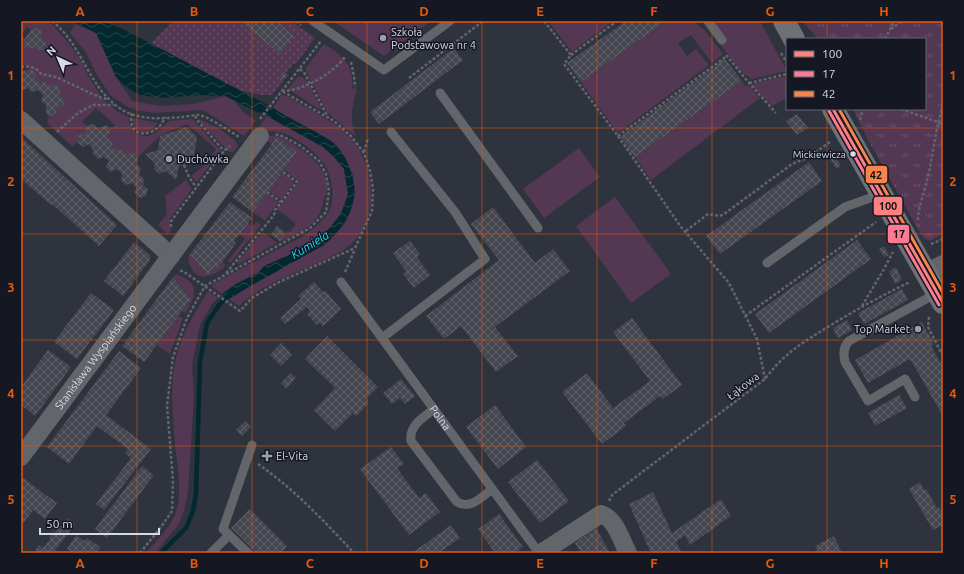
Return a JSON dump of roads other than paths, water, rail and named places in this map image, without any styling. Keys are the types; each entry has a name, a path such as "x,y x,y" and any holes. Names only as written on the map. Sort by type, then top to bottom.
{"street":[{"path":"784,21 793,38"},
{"path":"835,110 926,273 934,300"},
{"path":"21,120 171,256"},
{"name":"Stanisława Wyspiańskiego","path":"21,457 171,256 254,133"},
{"name":"Polna","path":"540,553 601,514 606,516 613,524 628,553"}],"lane":[{"path":"313,21 384,70 450,21"},
{"path":"708,21 722,45"},
{"path":"440,93 538,228"},
{"path":"382,338 485,259 455,212 391,132"},
{"path":"767,263 845,207 881,194"},
{"name":"Polna","path":"341,282 540,553"},
{"path":"915,397 905,379 868,401 845,362 843,355 845,346 849,341 934,300"},
{"path":"434,409 414,426 411,441 457,502 462,505 471,504 492,489"},
{"path":"248,553 223,529 252,445"},
{"path":"211,553 229,535"}],"water":[{"path":"72,21 102,21 123,29 268,105 261,114 225,96 198,95 164,98 140,95 126,87 116,77 96,33"},
{"path":"273,108 328,139 337,146 346,160 353,178 354,200 351,210 340,228 324,245 229,299 222,294 236,284 258,273 264,266 291,254 320,237 328,230 341,214 348,194 344,169 334,157 323,147 267,116"}],"waterway":[{"name":"Kumiela","path":"260,107 275,115"},
{"name":"Kumiela","path":"161,553 186,528 193,511 196,494 200,362 207,323 219,305 231,293"}],"place":[{"name":"Szkoła Podstawowa nr 4","path":"383,38"},
{"name":"Mickiewicza","path":"853,154"},
{"name":"Duchówka","path":"169,159"},
{"name":"Top Market","path":"918,329"},
{"name":"El-Vita","path":"267,456"}]}
